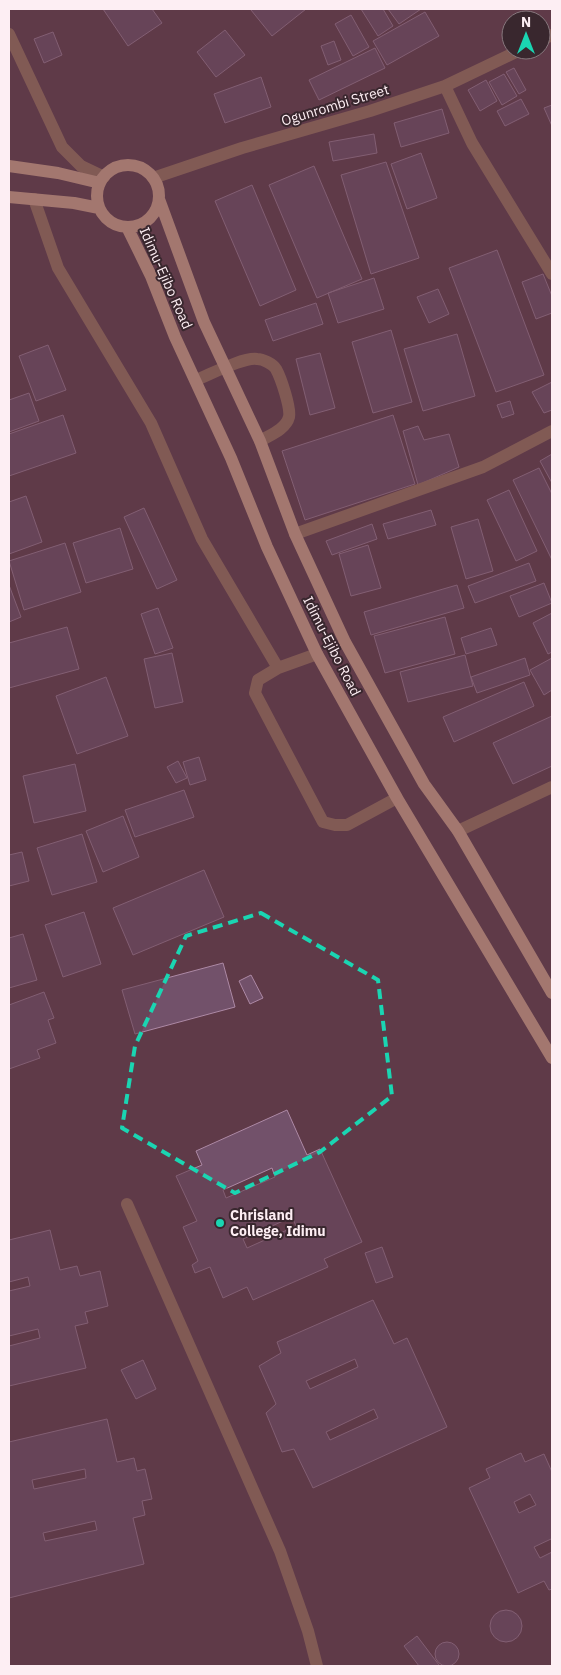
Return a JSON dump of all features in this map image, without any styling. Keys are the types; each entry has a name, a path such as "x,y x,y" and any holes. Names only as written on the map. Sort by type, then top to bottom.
{"main road":[{"path":"129,165 142,169 153,178 158,188 159,199 156,211 148,220 138,225 127,227 110,222 100,208 97,195 102,180 115,168 129,165"},
{"path":"9,166 102,180"},
{"path":"9,197 100,208"},
{"name":"Idimu-Ejibo Road","path":"159,199 204,322 260,441 295,534 354,658 424,784 458,830 552,993"},
{"name":"Idimu-Ejibo Road","path":"127,227 231,458 266,547 317,654 396,798 552,1058"}],"street":[{"path":"9,34 62,147 81,166 102,180"},
{"name":"Ogunrombi Street","path":"153,178 445,86 501,59"},
{"path":"445,86 472,143 552,274"},
{"path":"34,199 58,268 151,423 202,539 278,668"},
{"path":"196,380 225,367 255,358 266,361 276,368 289,410 288,418 283,426 260,441"},
{"path":"295,534 483,467 552,431"},
{"path":"317,654 278,668 258,680 255,693 323,822 335,825 348,825 396,798"},
{"path":"458,830 552,787"},
{"path":"127,1204 280,1551 308,1631 317,1666"}],"highlighted area":[{"path":"261,913 378,980 392,1096 320,1152 235,1193 122,1128 135,1046 186,936"}],"building":[{"path":"103,9 152,9 162,23 128,46"},
{"path":"252,9 306,9 272,36"},
{"path":"361,9 383,9 393,26 378,36"},
{"path":"388,9 421,9 399,24"},
{"path":"425,12 439,36 387,65 373,41"},
{"path":"351,15 369,47 353,56 335,24"},
{"path":"225,30 245,55 216,77 197,52"},
{"path":"53,32 62,55 44,63 34,39"},
{"path":"334,41 341,60 328,65 321,46"},
{"path":"375,48 385,68 319,100 309,80"},
{"path":"514,68 526,90 519,94 506,72"},
{"path":"504,74 517,96 502,105 489,82"},
{"path":"261,77 271,107 225,123 214,94"},
{"path":"486,80 497,101 480,111 468,90"},
{"path":"521,99 529,114 505,126 497,111"},
{"path":"552,105 552,126 544,108"},
{"path":"442,109 449,133 401,147 394,123"},
{"path":"374,134 377,153 333,161 329,142"},
{"path":"421,153 437,198 407,209 391,164"},
{"path":"386,162 419,258 371,274 341,175"},
{"path":"314,166 362,279 317,298 269,185"},
{"path":"252,185 296,290 260,306 215,201"},
{"path":"497,250 544,375 496,392 449,268"},
{"path":"543,274 552,296 552,313 536,319 522,282"},
{"path":"374,278 384,309 338,323 328,293"},
{"path":"438,289 449,314 429,323 417,297"},
{"path":"316,303 323,324 273,341 265,320"},
{"path":"391,330 412,402 373,413 352,342"},
{"path":"457,334 475,396 423,411 404,349"},
{"path":"48,345 66,390 36,401 19,356"},
{"path":"320,353 335,408 310,415 296,359"},
{"path":"552,382 552,410 544,413 532,392"},
{"path":"29,393 39,421 9,432 9,400"},
{"path":"510,401 514,414 502,418 497,405"},
{"path":"63,415 76,453 9,476 9,434"},
{"path":"393,415 415,484 305,520 282,451"},
{"path":"418,426 424,440 449,434 459,467 418,485 403,431"},
{"path":"552,454 552,483 540,461"},
{"path":"539,468 552,494 552,560 513,480"},
{"path":"509,490 537,551 516,561 487,500"},
{"path":"26,496 42,542 9,554 9,502"},
{"path":"144,508 177,580 157,589 124,517"},
{"path":"431,510 436,525 388,539 383,524"},
{"path":"478,519 493,571 466,579 451,527"},
{"path":"372,524 377,539 332,555 326,541"},
{"path":"120,528 133,569 86,583 73,543"},
{"path":"65,543 81,592 24,610 9,561"},
{"path":"368,545 381,588 351,596 339,554"},
{"path":"529,563 536,581 475,603 468,586"},
{"path":"544,583 552,603 519,617 510,596"},
{"path":"9,585 21,617 9,622"},
{"path":"457,585 464,608 371,635 364,612"},
{"path":"158,608 173,648 155,654 141,614"},
{"path":"552,613 552,652 548,654 533,623"},
{"path":"445,617 455,654 385,673 374,636"},
{"path":"67,627 79,669 9,688 9,643"},
{"path":"491,628 497,645 466,654 461,638"},
{"path":"172,653 183,702 155,708 144,659"},
{"path":"465,655 473,686 408,702 400,672"},
{"path":"525,658 530,675 477,693 471,677"},
{"path":"552,658 552,690 544,695 530,670"},
{"path":"106,677 128,736 77,754 56,696"},
{"path":"524,682 534,706 454,742 443,717"},
{"path":"552,716 552,766 513,784 493,743"},
{"path":"199,757 206,780 190,785 183,762"},
{"path":"178,761 187,778 176,783 167,767"},
{"path":"75,764 86,811 34,823 23,776"},
{"path":"184,790 194,817 135,837 125,810"},
{"path":"123,816 139,857 103,872 86,831"},
{"path":"82,834 97,882 52,895 37,848"},
{"path":"22,852 29,881 9,886 9,855"},
{"path":"204,870 224,917 133,955 113,908"},
{"path":"84,912 101,964 63,977 45,925"},
{"path":"23,934 37,980 9,988 9,938"},
{"path":"223,963 235,1007 135,1034 122,990"},
{"path":"251,975 263,998 250,1004 239,981"},
{"path":"44,992 54,1018 48,1020 56,1043 37,1050 40,1058 9,1069 9,1005"},
{"path":"287,1110 307,1155 320,1149 362,1242 324,1259 328,1267 253,1300 247,1287 223,1298 210,1267 195,1273 192,1265 198,1261 183,1227 197,1221 176,1176 202,1165 196,1151","holes":["272,1168 275,1177 226,1198 223,1190","292,1217 296,1226 247,1248 243,1239"]},
{"path":"50,1230 60,1270 77,1266 80,1276 100,1271 108,1306 85,1312 88,1323 75,1326 86,1368 9,1386 9,1346 40,1338 38,1329 9,1336 9,1291 30,1286 28,1277 9,1282 9,1240"},
{"path":"382,1247 393,1277 376,1283 365,1253"},
{"path":"373,1300 394,1344 407,1338 447,1427 313,1488 294,1449 282,1452 266,1413 276,1404 259,1366 281,1353 277,1342","holes":["355,1359 358,1367 310,1389 306,1381","374,1409 378,1418 330,1440 326,1432"]},
{"path":"143,1360 156,1389 136,1399 121,1370"},
{"path":"107,1419 117,1462 134,1458 137,1471 145,1469 152,1499 142,1501 145,1515 133,1518 144,1564 9,1598 9,1442","holes":["85,1469 86,1478 34,1489 32,1480","95,1521 97,1530 45,1541 43,1533"]},
{"path":"521,1453 525,1462 544,1454 552,1472 552,1542 551,1539 534,1547 540,1558 552,1552 552,1589 549,1590 544,1581 518,1593 469,1488 490,1478 486,1469","holes":["530,1494 536,1505 519,1513 514,1502"]},
{"path":"506,1610 517,1615 522,1626 517,1637 506,1642 495,1637 490,1626 495,1615"},
{"path":"417,1636 439,1665 419,1666 404,1646"},
{"path":"447,1642 452,1643 458,1649 458,1659 452,1665 447,1666 442,1665 436,1659 435,1654 436,1649 442,1643"}],"place":[{"name":"Chrisland College, Idimu","path":"220,1223"}]}
